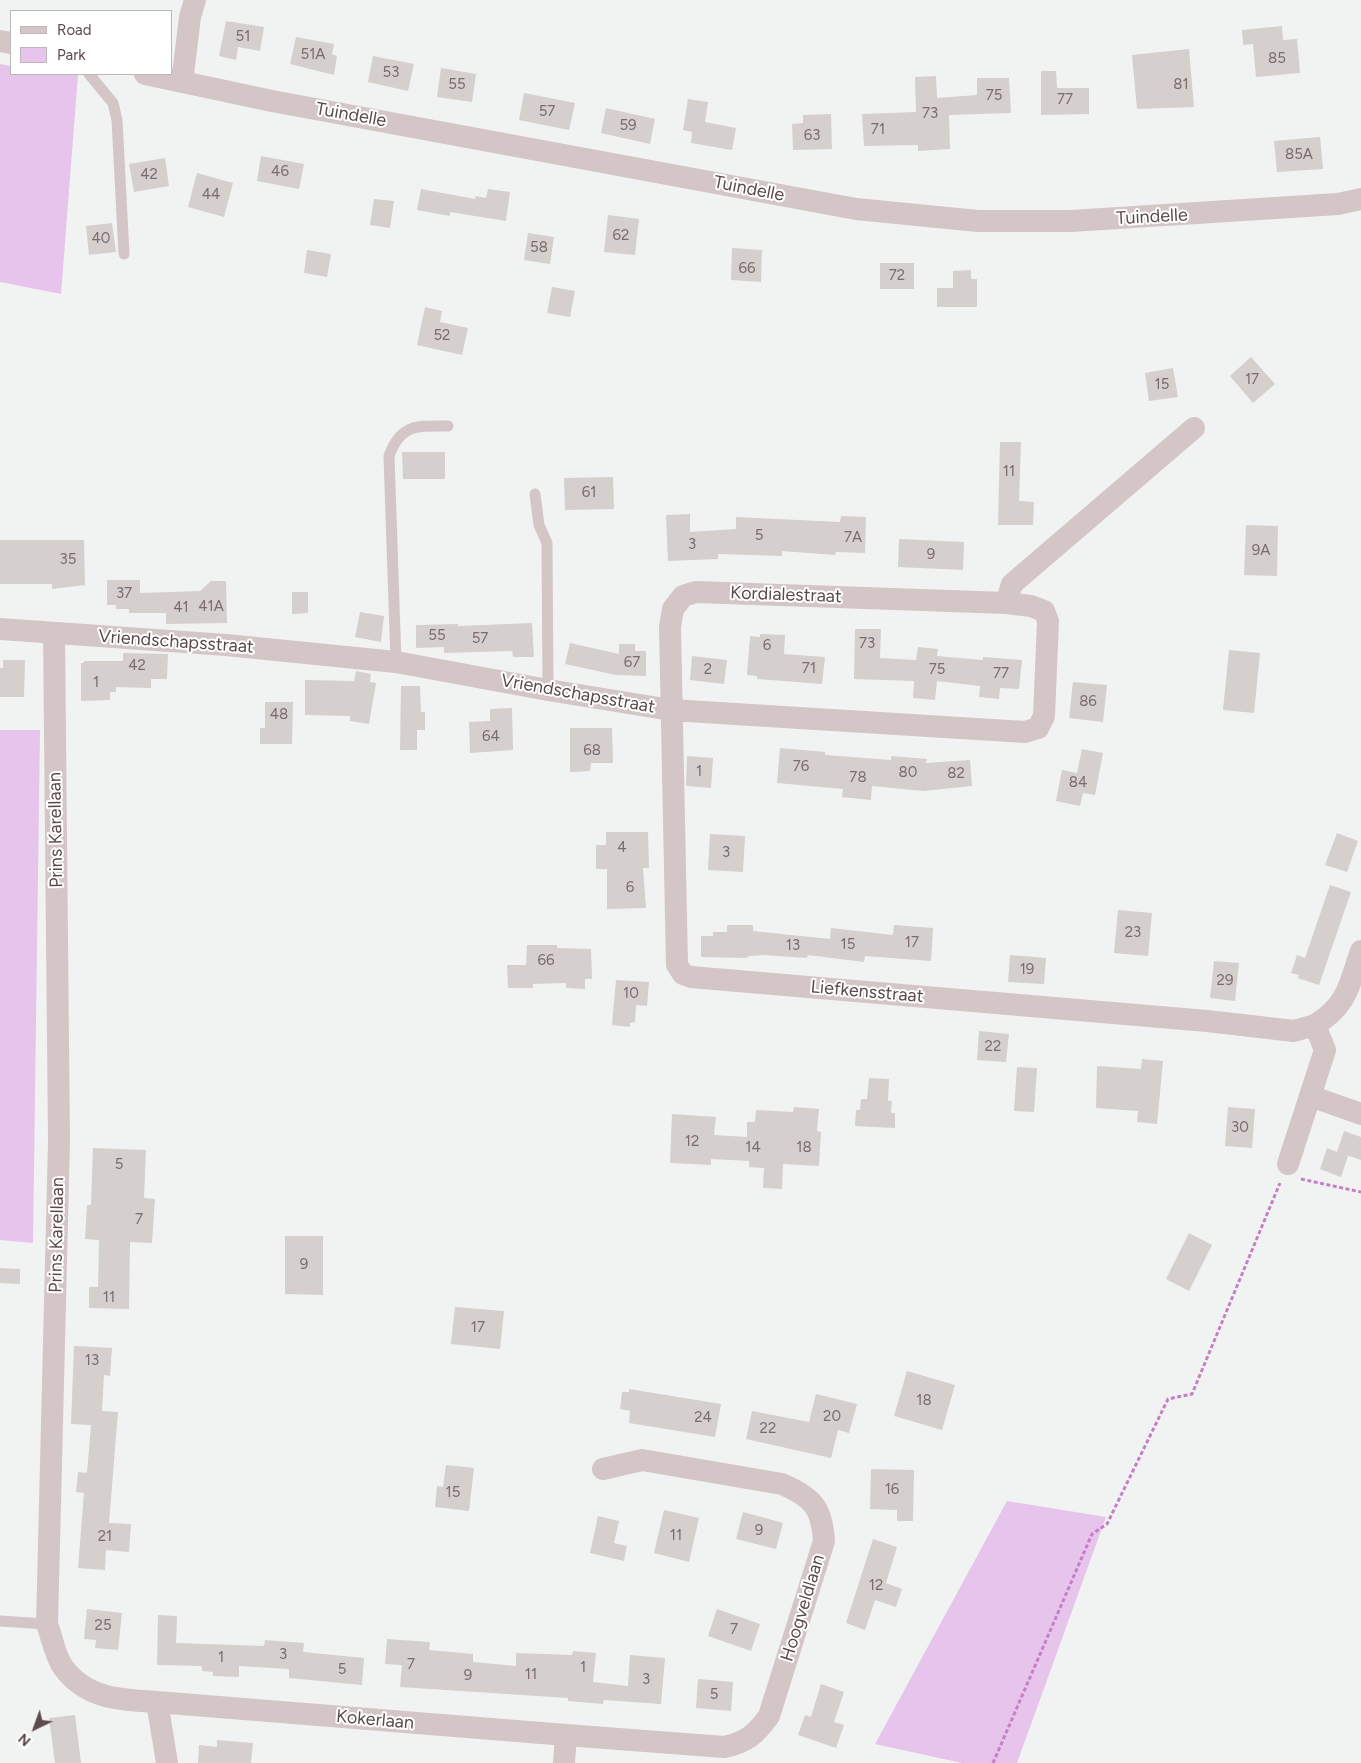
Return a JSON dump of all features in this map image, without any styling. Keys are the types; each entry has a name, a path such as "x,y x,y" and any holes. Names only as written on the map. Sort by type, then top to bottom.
{"street":[{"path":"182,82 190,17 195,0"},
{"name":"Tuindelle","path":"150,75 272,101 856,209 978,221 1072,221 1338,204 1361,199"},
{"path":"1006,603 1012,584 1194,428"},
{"name":"Kordialestraat","path":"670,710 670,627 673,610 683,596 696,592 1006,603 1031,606 1044,611"},
{"name":"Vriendschapsstraat","path":"0,629 226,645 396,662 670,710 1025,732 1038,728 1044,716 1048,621 1044,611"},
{"name":"Prins Karellaan","path":"54,633 59,1141 47,1624 62,1666 82,1688 112,1699 157,1702"},
{"name":"Liefkensstraat","path":"670,710 677,965 683,974 691,977 1207,1021 1294,1031 1315,1025"},
{"path":"1288,1164 1325,1050 1315,1025 1332,1014 1341,1005 1361,951"},
{"path":"1310,1096 1361,1114"},
{"name":"Hoogveldlaan","path":"566,1735 724,1746 742,1743 759,1731 770,1716 824,1540 823,1522 816,1506 802,1493 782,1484 642,1460 603,1469"},
{"path":"157,1702 167,1763"},
{"name":"Kokerlaan","path":"157,1702 566,1735"},
{"path":"564,1763 566,1735"}],"lane":[{"path":"90,75 114,103 117,120 124,254"},
{"path":"396,662 389,456 393,444 415,426 448,426"},
{"path":"535,494 539,525 547,543 548,690"},
{"path":"0,1621 47,1624"}],"path":[{"path":"1288,1164 1298,1178 1304,1181 1361,1192"},
{"path":"993,1763 1092,1534 1107,1524 1168,1399 1192,1394 1288,1164"}],"green space":[{"path":"0,64 10,66 10,75 78,75 61,294 0,282"},
{"path":"0,730 40,730 33,1243 0,1240"},
{"path":"1007,1501 1106,1517 1017,1763 962,1763 875,1744"}],"building":[{"path":"226,21 264,27 260,51 238,47 236,60 219,56"},
{"path":"1282,26 1283,40 1297,39 1300,73 1256,77 1253,44 1243,45 1242,30"},
{"path":"296,37 334,44 332,54 337,56 334,75 290,64"},
{"path":"1189,49 1194,107 1137,109 1132,55"},
{"path":"373,56 414,64 408,91 368,82"},
{"path":"441,68 476,74 472,102 437,97"},
{"path":"1041,71 1056,71 1057,88 1089,88 1089,114 1041,115"},
{"path":"936,76 937,98 977,95 977,78 1009,78 1011,113 949,115 950,149 918,151 918,145 864,146 862,114 916,112 915,77"},
{"path":"524,93 575,103 569,130 519,120"},
{"path":"688,99 708,102 705,122 736,128 732,150 691,143 692,132 683,130"},
{"path":"606,108 655,119 650,144 601,133"},
{"path":"831,114 832,149 793,150 792,124 803,123 803,115"},
{"path":"1320,137 1323,169 1277,172 1274,141"},
{"path":"261,156 304,164 299,189 257,181"},
{"path":"165,158 169,186 134,192 129,164"},
{"path":"197,173 233,183 224,217 188,207"},
{"path":"421,189 475,199 476,196 486,198 488,189 510,192 506,221 450,212 450,216 417,210"},
{"path":"374,199 394,201 390,228 370,225"},
{"path":"608,215 639,219 635,255 604,252"},
{"path":"112,223 116,252 89,255 86,226"},
{"path":"528,233 554,237 550,264 524,260"},
{"path":"732,248 762,250 761,282 731,280"},
{"path":"307,250 331,254 327,277 304,273"},
{"path":"880,263 914,263 914,289 880,289"},
{"path":"971,270 971,279 977,279 977,307 937,307 937,288 953,288 953,271"},
{"path":"552,287 575,291 570,317 547,313"},
{"path":"425,307 442,311 440,322 468,328 462,355 417,345"},
{"path":"1251,357 1275,384 1253,403 1230,376"},
{"path":"1173,368 1178,397 1149,401 1145,373"},
{"path":"1000,442 1021,442 1019,501 1034,502 1033,525 998,525"},
{"path":"402,452 445,452 445,479 403,479"},
{"path":"613,477 614,509 565,510 564,478"},
{"path":"690,514 690,532 736,529 736,517 840,522 841,516 866,517 865,553 836,552 835,555 782,551 782,556 718,554 718,559 668,561 666,515"},
{"path":"1246,525 1278,526 1277,576 1244,575"},
{"path":"899,539 964,542 963,570 898,567"},
{"path":"0,540 84,540 85,585 52,589 52,584 0,584"},
{"path":"107,580 140,580 140,593 200,591 211,581 226,581 227,623 166,624 166,613 129,613 129,609 116,609 116,605 107,605"},
{"path":"292,592 308,592 308,613 292,614"},
{"path":"360,612 384,616 381,642 355,637"},
{"path":"532,623 534,657 513,657 512,651 444,653 444,647 416,648 416,625 458,624 458,626"},
{"path":"855,629 881,629 880,658 916,660 918,647 938,649 937,656 983,660 983,657 1022,660 1019,689 1000,688 999,699 979,697 980,686 937,681 935,700 913,698 914,681 854,679"},
{"path":"760,634 785,635 784,654 825,657 822,684 757,679 757,676 747,675 750,636 760,637"},
{"path":"570,643 619,654 619,644 635,644 635,651 646,651 646,676 616,675 565,664"},
{"path":"1229,650 1260,653 1254,713 1223,710"},
{"path":"123,653 168,654 167,679 151,679 151,688 116,687 116,692 110,692 110,700 81,701 81,663 84,663 84,661 123,661"},
{"path":"692,656 727,660 724,684 690,680"},
{"path":"3,660 25,660 24,697 0,697 0,668 3,668"},
{"path":"356,671 371,674 370,682 376,683 369,724 350,721 350,716 305,715 305,680 354,681"},
{"path":"1073,682 1107,685 1103,722 1069,718"},
{"path":"401,686 420,686 421,712 425,712 425,730 417,730 417,750 400,750"},
{"path":"265,702 293,702 292,744 260,744 260,728 265,728"},
{"path":"512,708 513,750 470,753 469,722 490,721 490,709"},
{"path":"570,728 612,728 613,763 591,763 590,771 570,772"},
{"path":"780,748 825,752 825,755 891,760 891,756 927,759 926,763 970,760 972,786 924,791 872,786 871,800 842,797 843,789 777,783"},
{"path":"1082,749 1103,753 1095,795 1083,793 1080,806 1056,801 1062,770 1077,773"},
{"path":"687,756 713,758 711,788 686,786"},
{"path":"606,832 648,832 649,868 643,868 646,908 607,909 607,869 596,869 596,845 606,845"},
{"path":"1337,833 1358,841 1347,872 1325,865"},
{"path":"710,834 745,836 743,872 708,870"},
{"path":"1330,885 1351,892 1319,985 1298,978 1299,975 1291,973 1297,955 1305,958"},
{"path":"1118,910 1152,913 1148,956 1114,953"},
{"path":"727,925 753,925 753,931 830,939 831,928 893,935 894,925 933,928 931,961 865,956 864,962 808,955 807,958 763,955 746,958 701,957 701,936 713,936 713,932 727,932"},
{"path":"527,945 557,945 557,948 591,949 592,979 585,979 585,989 566,988 566,983 533,984 533,988 508,988 507,965 526,965"},
{"path":"1010,955 1046,958 1044,984 1008,982"},
{"path":"1214,961 1239,963 1235,1001 1210,998"},
{"path":"616,980 649,982 647,1006 636,1005 635,1022 630,1023 630,1027 612,1025"},
{"path":"979,1031 1009,1034 1006,1062 977,1060"},
{"path":"1142,1059 1163,1061 1157,1124 1137,1122 1138,1111 1096,1108 1097,1066 1141,1069"},
{"path":"1017,1067 1037,1068 1034,1112 1014,1111"},
{"path":"869,1078 889,1079 888,1101 892,1101 891,1113 895,1113 895,1128 855,1126 856,1110 860,1110 861,1099 867,1099"},
{"path":"794,1107 819,1109 817,1131 821,1132 819,1166 783,1164 782,1189 763,1188 764,1168 749,1167 749,1161 711,1159 711,1165 670,1163 672,1114 716,1117 714,1135 747,1137 747,1122 755,1122 756,1110 793,1112"},
{"path":"1228,1107 1255,1109 1252,1148 1225,1146"},
{"path":"1344,1131 1361,1137 1361,1160 1337,1152"},
{"path":"93,1148 146,1150 144,1198 155,1199 152,1243 130,1242 129,1309 89,1308 89,1287 98,1287 99,1240 85,1239 87,1205 91,1205"},
{"path":"1327,1148 1348,1156 1341,1177 1320,1169"},
{"path":"1189,1233 1212,1245 1189,1291 1166,1279"},
{"path":"285,1236 323,1236 323,1295 285,1294"},
{"path":"0,1268 20,1269 20,1284 0,1283"},
{"path":"455,1307 504,1311 500,1349 451,1344"},
{"path":"74,1346 112,1348 110,1376 104,1375 102,1411 118,1412 109,1523 131,1524 129,1552 106,1550 105,1570 78,1568 84,1493 76,1492 78,1472 87,1473 91,1425 71,1424"},
{"path":"907,1371 955,1385 942,1430 894,1416"},
{"path":"629,1389 721,1404 715,1437 629,1423 630,1411 620,1409 622,1392 629,1392"},
{"path":"816,1394 857,1404 849,1433 838,1430 831,1458 746,1439 752,1411 809,1422"},
{"path":"446,1465 474,1468 469,1511 435,1507 437,1486 443,1487"},
{"path":"871,1469 914,1470 913,1521 897,1521 897,1510 870,1509"},
{"path":"664,1510 699,1518 689,1562 654,1553"},
{"path":"743,1512 783,1523 776,1549 736,1539"},
{"path":"598,1516 619,1521 614,1543 627,1546 624,1561 590,1553"},
{"path":"873,1539 897,1547 886,1583 902,1589 896,1607 875,1600 865,1630 846,1623"},
{"path":"87,1609 122,1613 118,1650 95,1648 96,1640 84,1639"},
{"path":"717,1609 760,1624 751,1651 708,1636"},
{"path":"158,1615 177,1616 176,1643 264,1646 265,1640 304,1643 303,1652 364,1658 362,1685 289,1678 289,1669 239,1666 239,1677 213,1676 213,1672 202,1671 202,1666 157,1665"},
{"path":"387,1639 430,1642 429,1650 473,1654 473,1662 516,1666 516,1653 572,1655 573,1651 596,1653 593,1682 628,1686 630,1655 665,1658 661,1704 604,1700 603,1704 568,1701 568,1698 400,1687 402,1665 385,1664"},
{"path":"698,1679 733,1682 731,1711 696,1708"},
{"path":"821,1684 844,1692 834,1722 844,1725 836,1748 798,1735 805,1715 811,1717"},
{"path":"75,1715 81,1763 55,1763 49,1718"},
{"path":"217,1740 253,1743 251,1763 198,1763 199,1745 217,1747"}]}
